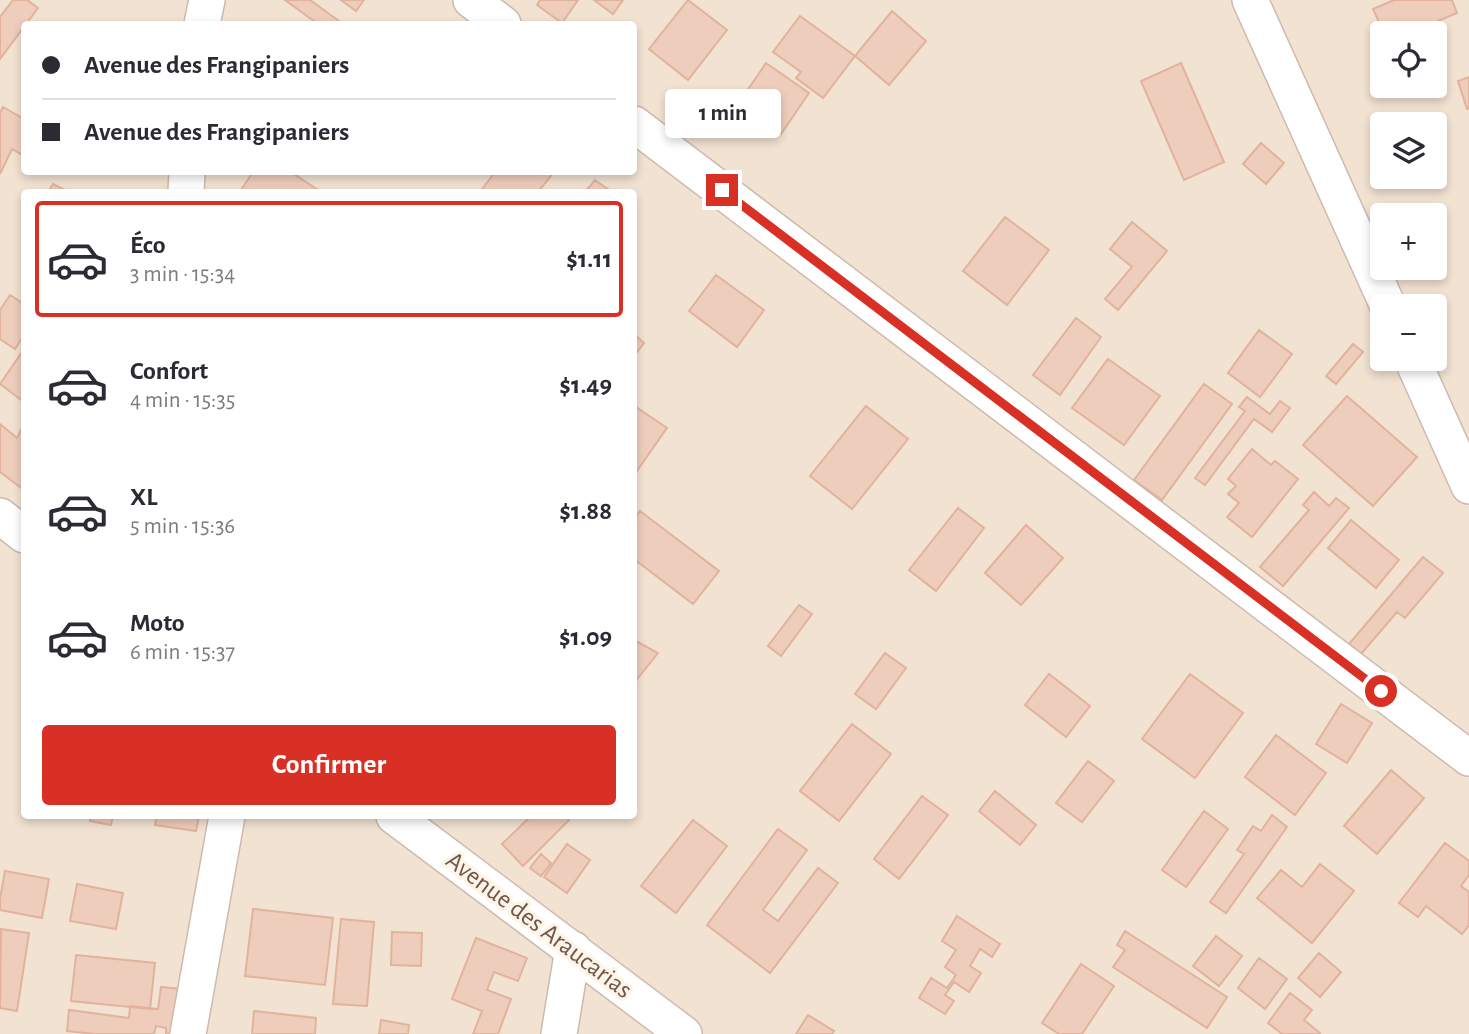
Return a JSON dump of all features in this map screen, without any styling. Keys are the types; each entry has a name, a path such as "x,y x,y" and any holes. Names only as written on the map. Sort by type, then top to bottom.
{"street":[{"path":"203,21 207,0"},
{"path":"471,0 499,21"},
{"path":"1250,0 1383,294"},
{"path":"637,126 1469,758"},
{"path":"1417,371 1469,486"},
{"path":"0,516 21,533"},
{"path":"188,1034 226,819"},
{"name":"Avenue des Araucarias","path":"398,819 684,1034"},
{"path":"559,1034 573,949"}],"shaded area":[{"path":"0,0 1469,0 1469,1034 0,1034"}],"building":[{"path":"13,0 27,0 38,8 28,21 21,21 21,31 0,59 0,17"},
{"path":"285,0 310,0 339,21 314,21"},
{"path":"341,0 364,0 356,11"},
{"path":"540,0 578,0 563,21 559,21 537,5"},
{"path":"594,0 623,0 613,14"},
{"path":"688,0 727,30 688,80 649,49"},
{"path":"1394,0 1452,0 1457,13 1438,21 1378,21 1373,9"},
{"path":"892,11 926,41 889,85 855,56"},
{"path":"800,16 855,56 823,98 796,78 801,72 773,52"},
{"path":"766,63 809,93 781,134 738,104"},
{"path":"1181,63 1224,162 1184,180 1141,81"},
{"path":"1469,77 1469,108 1467,109 1458,81"},
{"path":"3,107 21,117 21,154 12,149 0,174 0,113"},
{"path":"1261,143 1284,163 1266,184 1243,164"},
{"path":"251,175 296,175 316,189 242,189"},
{"path":"493,175 552,175 540,189 482,189"},
{"path":"595,180 608,189 588,189"},
{"path":"53,184 63,189 50,189"},
{"path":"1005,217 1049,250 1007,305 963,271"},
{"path":"1132,222 1167,251 1118,310 1105,299 1132,267 1110,249"},
{"path":"716,275 764,310 737,347 689,311"},
{"path":"10,295 21,302 21,340 15,349 0,339 0,310"},
{"path":"1076,318 1101,337 1060,395 1033,375"},
{"path":"1259,330 1292,354 1260,397 1228,373"},
{"path":"637,337 644,343 637,352"},
{"path":"1353,344 1363,352 1336,384 1326,376"},
{"path":"21,353 21,400 0,384"},
{"path":"1108,359 1160,396 1124,445 1072,408"},
{"path":"1204,384 1232,404 1162,500 1134,480"},
{"path":"1347,396 1417,457 1373,506 1303,445"},
{"path":"1247,397 1270,414 1280,401 1290,408 1272,432 1254,419 1205,485 1195,478 1245,411 1239,407"},
{"path":"866,406 908,439 852,509 810,476"},
{"path":"637,408 667,428 637,471"},
{"path":"0,424 17,438 21,430 21,488 0,472"},
{"path":"1252,449 1271,465 1275,461 1298,479 1252,537 1227,517 1239,503 1228,494 1236,486 1228,479"},
{"path":"1314,492 1329,506 1336,498 1349,508 1283,586 1260,567 1309,510 1303,505"},
{"path":"958,508 984,528 936,591 909,570"},
{"path":"640,511 719,571 693,604 637,561 637,516"},
{"path":"1351,520 1399,560 1376,588 1328,548"},
{"path":"1026,525 1063,558 1021,605 985,573"},
{"path":"1423,557 1443,573 1405,618 1397,612 1361,654 1349,644"},
{"path":"799,605 812,614 781,656 768,646"},
{"path":"637,642 658,653 637,679"},
{"path":"885,653 906,668 876,709 855,694"},
{"path":"1049,674 1090,706 1066,737 1025,705"},
{"path":"1190,674 1243,713 1195,778 1142,739"},
{"path":"1341,704 1372,723 1347,763 1316,744"},
{"path":"852,724 891,754 839,821 800,791"},
{"path":"1276,735 1326,773 1295,815 1245,777"},
{"path":"1088,761 1114,781 1082,822 1056,803"},
{"path":"1391,770 1424,798 1377,854 1344,826"},
{"path":"995,791 1036,825 1020,845 979,811"},
{"path":"922,796 948,815 899,879 874,859"},
{"path":"1204,811 1228,829 1186,887 1162,870"},
{"path":"1272,815 1287,827 1226,913 1210,902 1244,854 1237,850 1253,826 1261,831"},
{"path":"90,819 112,819 111,825"},
{"path":"156,819 198,819 196,831 155,825"},
{"path":"528,819 569,820 523,866 502,844"},
{"path":"693,820 727,846 676,913 641,886"},
{"path":"778,829 807,850 763,910 778,921 818,868 838,883 770,973 707,925"},
{"path":"1445,843 1469,861 1469,875 1461,886 1469,892 1469,925 1462,934 1426,906 1418,917 1399,903"},
{"path":"567,844 590,860 567,893 544,877"},
{"path":"541,854 551,863 541,876 530,868"},
{"path":"1320,864 1354,891 1312,943 1257,898 1281,870 1302,887"},
{"path":"5,871 49,879 42,918 0,910"},
{"path":"77,884 123,893 116,929 70,921"},
{"path":"253,909 333,918 325,985 245,976"},
{"path":"957,916 1000,944 992,957 980,949 970,966 981,973 969,992 954,982 945,995 954,1001 945,1014 919,998 931,978 947,988 956,975 945,967 956,950 942,941"},
{"path":"341,919 374,922 367,1006 333,1004"},
{"path":"1,929 29,933 17,1011 0,1008"},
{"path":"1125,931 1227,997 1207,1028 1113,967 1125,950 1117,945"},
{"path":"392,932 422,933 421,966 391,965"},
{"path":"1216,936 1242,956 1219,986 1193,966"},
{"path":"476,938 527,958 518,981 494,972 487,990 511,999 498,1034 473,1034 482,1011 452,999"},
{"path":"1319,953 1341,972 1320,997 1298,978"},
{"path":"76,955 155,963 150,1009 71,1001"},
{"path":"1259,958 1287,979 1265,1009 1238,988"},
{"path":"1081,964 1114,986 1082,1034 1059,1034 1042,1023"},
{"path":"161,987 182,989 177,1034 166,1034 166,1028 156,1026 154,1034 67,1031 69,1010 129,1018 130,1006 158,1009"},
{"path":"1290,993 1312,1010 1304,1020 1319,1034 1282,1034 1268,1023"},
{"path":"254,1011 316,1018 315,1034 252,1034"},
{"path":"808,1015 834,1031 832,1034 796,1034"},
{"path":"381,1020 409,1025 408,1034 379,1034"}],"route":[{"path":"722,190 1381,691"}]}
